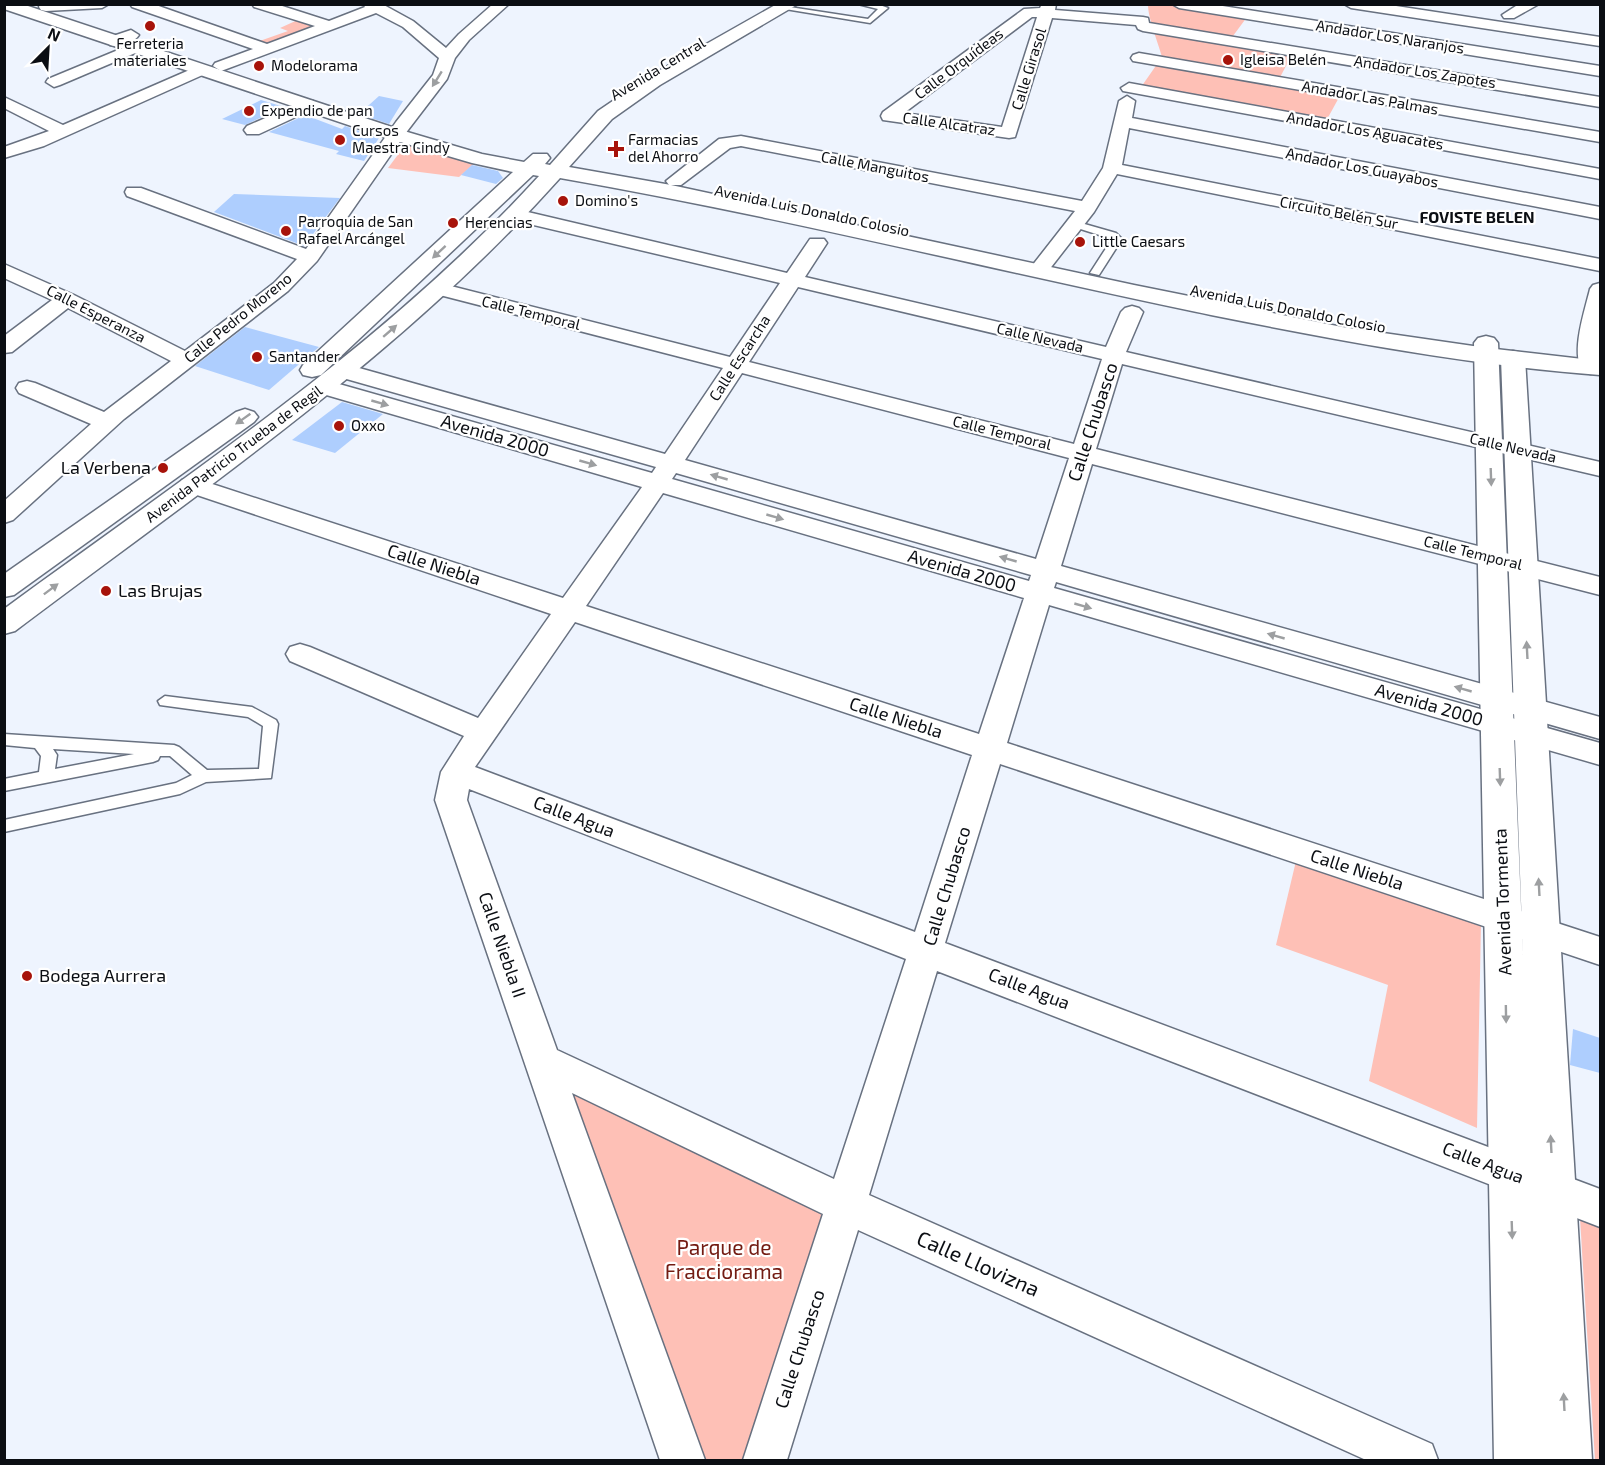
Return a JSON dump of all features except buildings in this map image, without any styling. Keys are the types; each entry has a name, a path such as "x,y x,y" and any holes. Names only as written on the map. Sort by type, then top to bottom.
{"main road":[{"path":"5,4 127,41"},
{"name":"Avenida Luis Donaldo Colosio","path":"43,6 127,41 399,130 548,164 675,181 1041,266 1095,273 1326,318 1455,340 1495,352 1595,361"},
{"name":"Avenida Central","path":"548,164 596,107 642,75 781,6"},
{"name":"Avenida Central","path":"548,164 605,115 654,81 781,6"},
{"path":"211,68 307,105 399,130"},
{"path":"548,164 1041,266 1342,334 1595,361"},
{"name":"Avenida Patricio Trueba de Regil","path":"4,624 344,371 439,289 515,215 548,164"},
{"name":"Avenida Patricio Trueba de Regil","path":"4,588 314,369 548,164"},
{"name":"Avenida Tormenta","path":"1495,352 1504,446 1514,716 1541,931 1567,1461"},
{"name":"Avenida Tormenta","path":"1514,716 1504,919 1519,1461"}],"street":[{"path":"43,6 102,4"},
{"path":"137,4 267,49"},
{"path":"259,4 328,24"},
{"name":"Calle Pedro Moreno","path":"4,515 107,422 281,287 310,257 399,130 441,76 447,57 464,37 502,4"},
{"name":"Andador Los Naranjos","path":"1179,4 1594,70"},
{"path":"1351,4 1599,41"},
{"path":"1509,15 1532,4"},
{"path":"4,153 62,132 211,68 267,49 373,6 408,24 447,57"},
{"path":"1348,60 1382,7"},
{"name":"Andador Los Zapotes","path":"1029,12 1048,9 1143,17 1348,60 1600,102"},
{"name":"Calle Girasol","path":"1009,133 1048,9"},
{"path":"1491,10 1599,41"},
{"name":"Calle Orquídeas","path":"889,116 1029,12"},
{"path":"1041,266 1087,208 1112,168 1124,122 1129,88 1139,58 1143,17"},
{"path":"54,82 127,41"},
{"path":"1582,99 1594,70 1599,41"},
{"name":"Andador Las Palmas","path":"1139,58 1192,66 1422,124 1600,138"},
{"path":"1178,96 1169,89 1192,66"},
{"path":"1422,124 1448,76"},
{"name":"Andador Los Aguacates","path":"1129,88 1387,135 1422,124 1600,174"},
{"path":"5,102 62,132"},
{"path":"253,130 307,105"},
{"name":"Calle Alcatraz","path":"889,116 1009,133"},
{"name":"Andador Los Guayabos","path":"1124,122 1600,213"},
{"path":"1371,169 1387,135"},
{"name":"Calle Manguitos","path":"675,181 725,143 741,141 1087,208"},
{"name":"Circuito Belén Sur","path":"1112,168 1600,265"},
{"path":"1374,220 1393,174"},
{"path":"134,192 310,257"},
{"name":"Calle Nevada","path":"515,215 1600,469"},
{"name":"Calle Escarcha","path":"664,473 817,243"},
{"name":"Calle Esperanza","path":"4,270 67,299 186,360"},
{"name":"Calle Temporal","path":"439,289 1600,586"},
{"path":"1595,361 1600,289"},
{"path":"4,347 67,299"},
{"name":"Calle Chubasco","path":"765,1461 1114,355 1131,312"},
{"name":"Avenida 2000","path":"344,371 664,473 1514,716 1600,728"},
{"name":"Avenida 2000","path":"324,387 664,473"},
{"path":"27,388 107,422"},
{"name":"Calle Niebla II","path":"664,473 456,772 451,800 682,1461"},
{"name":"Calle Niebla","path":"191,485 1600,951"},
{"path":"300,654 483,732"},
{"name":"Avenida 2000","path":"1514,716 1600,754"},
{"name":"Calle Agua","path":"456,772 1600,1208"},
{"name":"Calle Llovizna","path":"543,1061 846,1205 1416,1461"}],"lane":[{"path":"781,6 870,21 885,8 861,4"},
{"path":"1074,224 1113,235 1117,239 1095,273"},
{"path":"4,826 180,788 204,776 266,774 271,724 252,712 165,701"},
{"path":"4,739 174,751 204,776"},
{"path":"40,743 49,755 46,778"},
{"path":"4,785 174,751"}],"green space":[{"path":"1230,4 1227,9 1250,13 1230,40 1294,51 1278,81 1342,92 1325,123 1139,90 1162,57 1148,5"},
{"path":"302,18 325,24 268,48 254,43 288,31 280,28"},
{"path":"406,144 476,160 459,177 388,168"},
{"path":"1296,861 1481,923 1477,1128 1369,1081 1388,985 1276,945"},
{"name":"Parque de Fracciorama","path":"546,1071 846,1205 765,1460 693,1460"},
{"path":"1579,1202 1600,1211 1600,1460 1595,1460"}],"place":[{"name":"Ferreteria materiales","path":"150,26"},
{"name":"Igleisa Belén","path":"1228,60"},
{"name":"Modelorama","path":"259,66"},
{"name":"Expendio de pan","path":"249,111"},
{"name":"Cursos Maestra Cindy","path":"340,140"},
{"name":"Farmacias del Ahorro","path":"616,149"},
{"name":"Domino's","path":"563,201"},
{"name":"Herencias","path":"453,223"},
{"name":"Parroquia de San Rafael Arcángel","path":"286,231"},
{"name":"Little Caesars","path":"1080,242"},
{"name":"Santander","path":"257,357"},
{"name":"Oxxo","path":"339,426"},
{"name":"La Verbena","path":"163,468"},
{"name":"Las Brujas","path":"106,591"},
{"name":"Bodega Aurrera","path":"27,976"}],"district":[{"name":"FOVISTE BELEN","path":"1477,217"}]}
